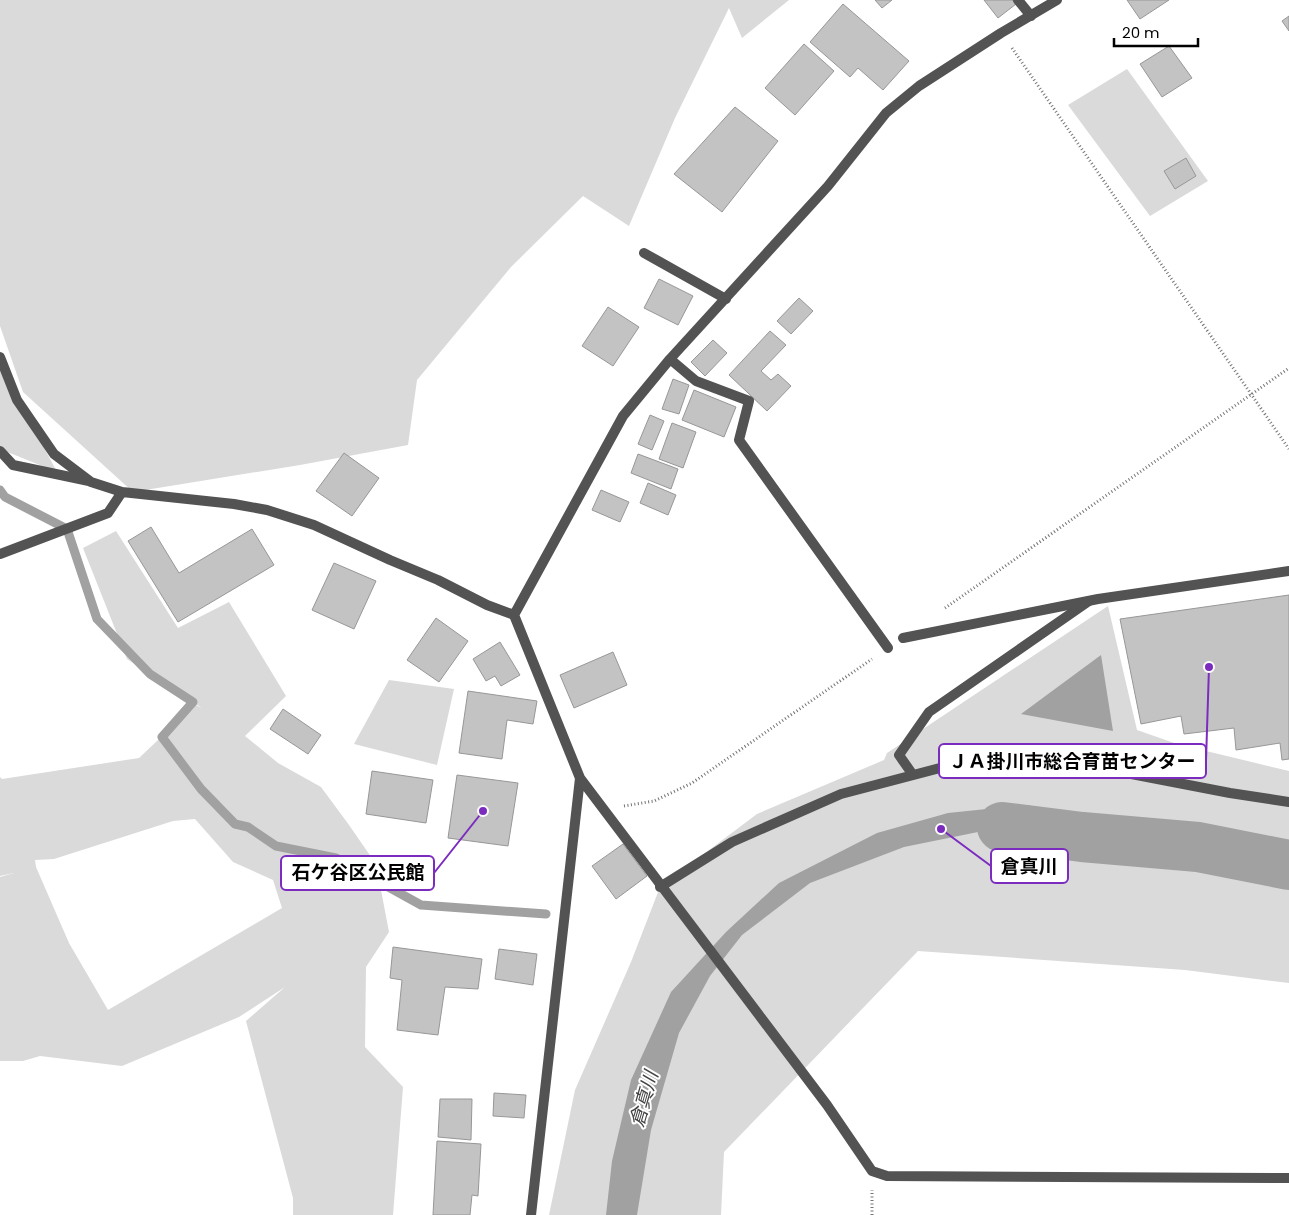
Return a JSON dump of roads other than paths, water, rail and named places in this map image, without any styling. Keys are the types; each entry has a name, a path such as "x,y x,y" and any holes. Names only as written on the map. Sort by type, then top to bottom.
{"street":[{"path":"1018,0 1031,16"},
{"path":"514,615 623,416 670,359 828,186 886,113 919,86 1001,33 1057,0"},
{"path":"644,252 726,299"},
{"path":"0,357 17,400 54,454 91,482"},
{"path":"670,359 696,381 749,401 739,440 888,648"},
{"path":"0,451 13,465 91,482 122,492 234,504 267,510 314,525 438,580 487,605 514,615 580,778 827,1105 872,1172 887,1176 1289,1178"},
{"path":"0,554 108,513 122,492"},
{"path":"903,638 1090,601 1289,572"},
{"path":"913,775 899,755 929,712 1090,601"},
{"path":"664,890 732,842 832,797 963,762 1059,760 1289,802"},
{"path":"531,1215 580,778"}],"water":[{"path":"1101,655 1113,731 1021,714"},
{"path":"1026,805 1145,826 1191,847 1070,835 978,832 904,847 810,883 742,935 710,976 679,1033 651,1130 637,1215 606,1215 612,1161 631,1080 671,992 726,932 779,883 877,833 948,813"}],"waterway":[{"path":"0,490 5,497 67,529 97,619 150,674 193,702 162,737 201,789 235,824 248,827 276,846 336,858 421,905 546,914"},
{"name":"倉真川","path":"1002,827 1082,837 1198,847 1289,865"}],"place":[{"name":"ＪＡ掛川市総合育苗センター","path":"1209,667"},
{"name":"石ケ谷区公民館","path":"483,811"},
{"name":"倉真川","path":"941,829"}]}
